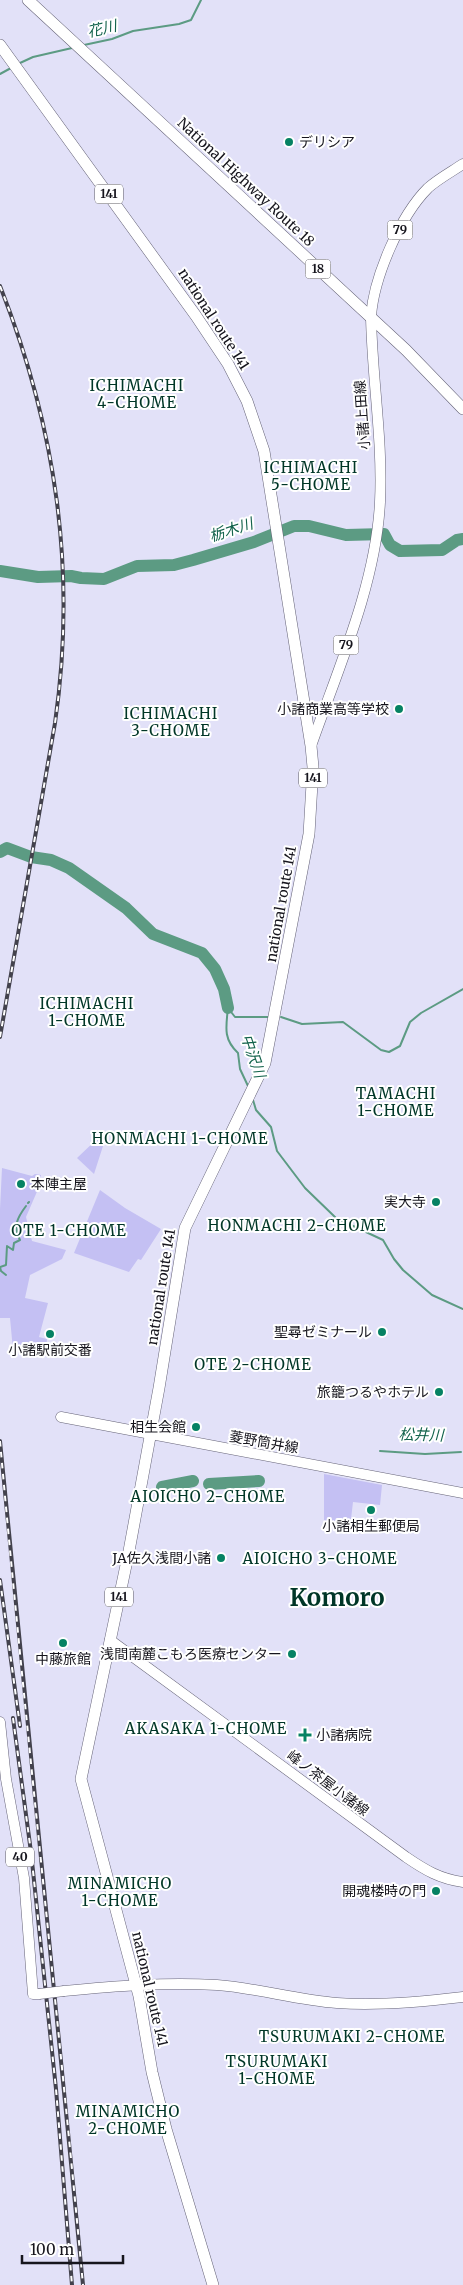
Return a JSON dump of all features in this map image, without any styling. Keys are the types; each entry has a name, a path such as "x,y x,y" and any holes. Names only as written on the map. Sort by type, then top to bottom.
{"highway":[{"name":"National Highway Route 18","path":"28,0 371,316 436,379 463,409"},
{"name":"national route 141","path":"0,45 196,316 228,364 247,401 264,451 314,767 309,834 266,1062 185,1228 150,1434 81,1779 136,1985 152,2072 166,2129 213,2285"}],"main road":[{"name":"小諸上田線","path":"312,746 363,594 375,543 380,492 371,316 373,296 381,267 414,205 432,185 463,164"},
{"name":"菱野筒井線","path":"61,1418 463,1493"},
{"name":"峰ノ茶屋小諸線","path":"110,1640 406,1858 432,1874 448,1880 463,1882"},
{"name":"40","path":"0,1722 6,1779 24,1878 33,1994 136,1985"},
{"path":"136,1985 218,1985 338,2003 407,2003 463,1997"}],"shaded area":[{"path":"97,1139 103,1146 94,1174 77,1158"},
{"path":"2,1168 32,1176 35,1174 41,1175 39,1187 26,1217 32,1241 66,1250 62,1259 30,1275 25,1298 48,1303 39,1337 47,1339 46,1350 13,1350 10,1318 0,1318"},
{"path":"100,1190 125,1208 161,1229 141,1260 138,1259 129,1272 74,1253"},
{"path":"324,1474 382,1485 380,1505 353,1502 350,1528 324,1526"}],"waterway":[{"name":"花川","path":"84,45 112,39 133,31 179,24 191,20 201,0"},
{"name":"花川","path":"20,63 33,57 72,48"},
{"name":"花川","path":"0,74 11,68"},
{"name":"栃木川","path":"0,571 38,577 71,576 104,579 137,566 174,565 193,560 254,542 294,526 309,526 346,535 384,534 390,545 400,551 442,550 457,540 463,539"},
{"name":"中沢川","path":"0,852 7,848 31,857 51,860 69,868 126,908 153,934 202,953 215,969 224,989 228,1008"},
{"path":"281,1017 302,1024 343,1022 381,1050 389,1052 400,1046 410,1022 421,1013 463,989"},
{"name":"中沢川","path":"228,1008 226,1027 228,1038 238,1053 240,1069 248,1086"},
{"path":"228,1008 235,1017 269,1017"},
{"name":"中沢川","path":"253,1100 256,1110 271,1127 277,1151 305,1188 336,1218 383,1240 403,1270 432,1295 463,1309"},
{"path":"6,1275 1,1271 0,1267 6,1265 7,1246 13,1250 14,1243 20,1240 16,1226 20,1214 26,1206"},
{"name":"松井川","path":"380,1451 425,1454 461,1452"},
{"name":"松井川","path":"162,1487 193,1481"},
{"name":"松井川","path":"209,1484 259,1481"}],"railway":[{"path":"0,286 19,339 48,447 57,501 62,555 64,611 55,723 0,1037"},
{"path":"0,1441 83,2285"},
{"path":"0,1580 20,1726"},
{"path":"13,1718 31,1852 56,2089 72,2285"}],"place":[{"name":"デリシア","path":"289,142"},
{"name":"小諸商業高等学校","path":"399,709"},
{"name":"本陣主屋","path":"21,1184"},
{"name":"実大寺","path":"436,1202"},
{"name":"聖尋ゼミナール","path":"382,1332"},
{"name":"小諸駅前交番","path":"50,1334"},
{"name":"旅籠つるやホテル","path":"439,1392"},
{"name":"相生会館","path":"196,1427"},
{"name":"小諸相生郵便局","path":"371,1510"},
{"name":"JA佐久浅間小諸","path":"221,1558"},
{"name":"中藤旅館","path":"63,1643"},
{"name":"浅間南麓こもろ医療センター","path":"292,1654"},
{"name":"小諸病院","path":"305,1735"},
{"name":"開魂楼時の門","path":"436,1891"}],"district":[{"name":"ICHIMACHI 4-CHOME","path":"137,394"},
{"name":"ICHIMACHI 5-CHOME","path":"311,476"},
{"name":"ICHIMACHI 3-CHOME","path":"171,722"},
{"name":"ICHIMACHI 1-CHOME","path":"87,1012"},
{"name":"TAMACHI 1-CHOME","path":"396,1102"},
{"name":"HONMACHI 1-CHOME","path":"180,1139"},
{"name":"HONMACHI 2-CHOME","path":"297,1226"},
{"name":"OTE 1-CHOME","path":"69,1231"},
{"name":"OTE 2-CHOME","path":"253,1365"},
{"name":"AIOICHO 2-CHOME","path":"208,1497"},
{"name":"AIOICHO 3-CHOME","path":"320,1559"},
{"name":"Komoro","path":"337,1598"},
{"name":"AKASAKA 1-CHOME","path":"206,1729"},
{"name":"MINAMICHO 1-CHOME","path":"120,1892"},
{"name":"TSURUMAKI 2-CHOME","path":"352,2037"},
{"name":"TSURUMAKI 1-CHOME","path":"277,2070"},
{"name":"MINAMICHO 2-CHOME","path":"128,2120"}]}
